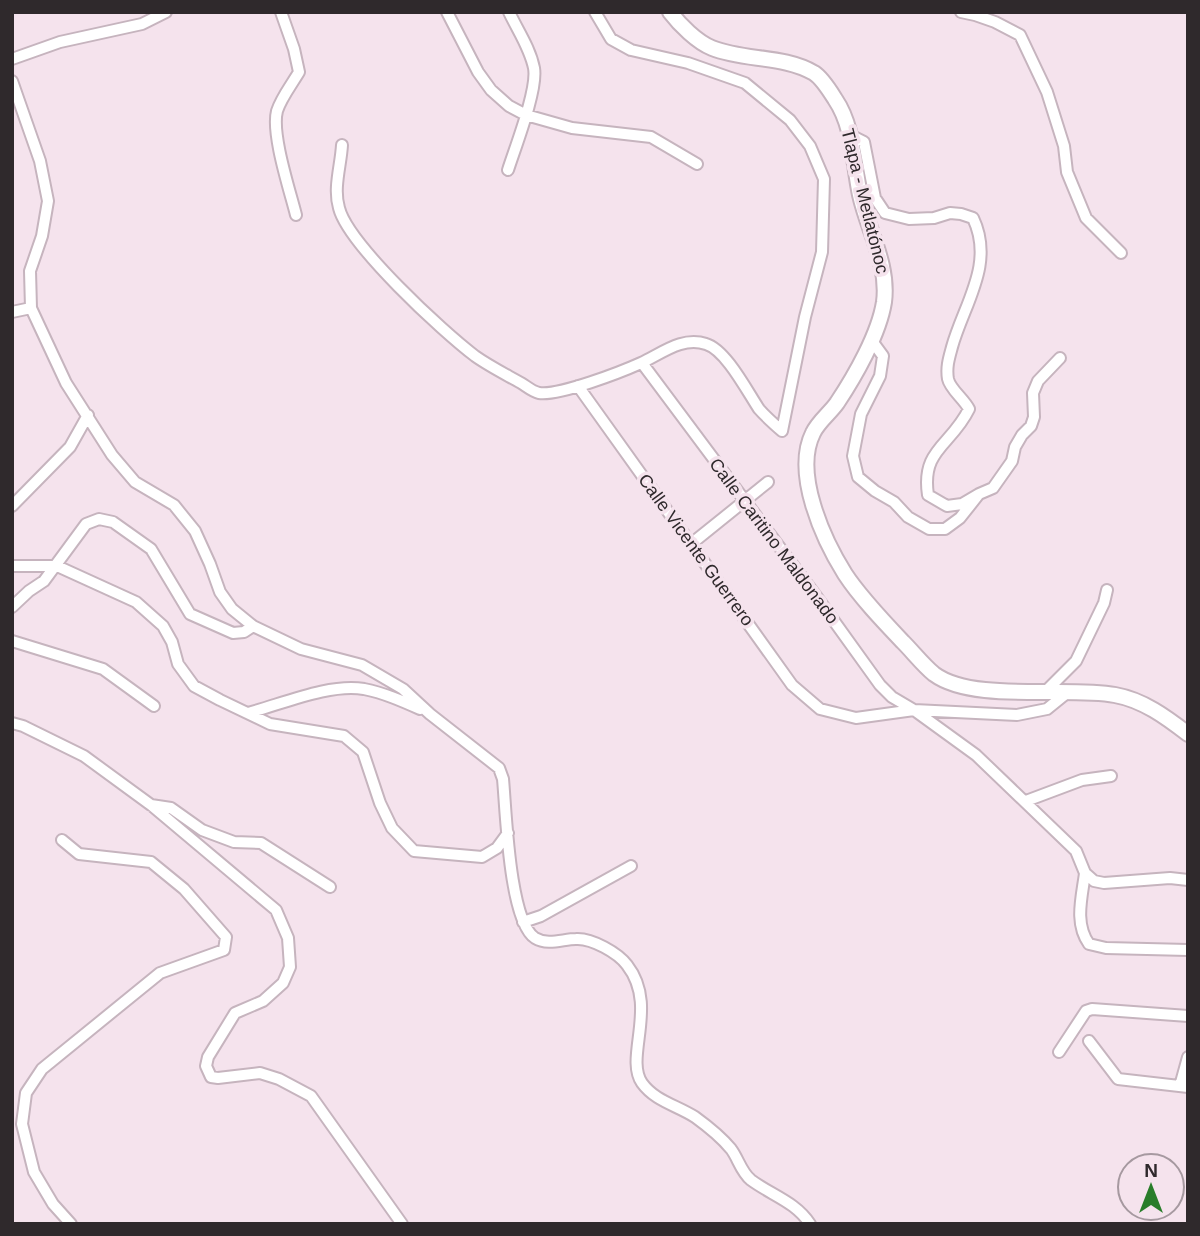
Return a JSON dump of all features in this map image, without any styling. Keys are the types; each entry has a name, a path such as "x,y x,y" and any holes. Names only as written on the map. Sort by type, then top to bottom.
{"main road":[{"name":"Tlapa - Metlatónoc","path":"670,12 677,22 709,48 775,60 816,74 836,101 852,136 863,209 882,263 886,286 872,341 837,402 813,432 805,454 806,482 824,531 845,575 933,673 951,684 1044,693 1115,695 1157,710 1188,734"}],"street":[{"path":"12,59 60,42 142,24 166,12"},
{"path":"281,12 295,49 299,72 277,111 277,131 296,215"},
{"path":"447,12 478,72 491,90 509,106 526,115 572,128 651,137 697,164"},
{"path":"508,170 526,115 535,72 528,49 509,12"},
{"path":"342,145 337,189 339,209 363,248 436,322 475,355 538,393 556,392 578,386 642,363 666,349 689,342 706,344 721,354 762,412 782,431 805,317 822,252 824,179 810,146 790,120 745,83 688,63 631,50 611,38 595,12"},
{"path":"961,12 975,15 1020,35 1047,92 1064,146 1067,172 1086,218 1121,253"},
{"path":"12,81 40,161 48,201 42,236 30,271 31,308 66,383 112,455 135,482 173,505 195,531 220,592 232,609 253,626 301,649 362,665 403,689 430,714 499,768 503,779 509,865 523,922 534,938 548,943 580,938 602,946 626,963 638,982 642,1006 636,1064 640,1081 657,1099 695,1118 731,1149 748,1178 802,1212 810,1224"},
{"path":"852,136 864,142 875,198 885,214 909,219 961,214 973,218 979,230 982,257 977,283 947,366 949,383 964,398 969,409 962,424 932,456 925,476 928,495 947,506 962,504 993,488 1012,461 1021,435 1031,426 1034,417 1032,393 1038,381 1060,358"},
{"path":"12,312 31,308"},
{"path":"872,341 883,356 880,376 861,414 853,456 858,477 894,502 908,517 929,529 945,529 960,517 979,494"},
{"name":"Calle Caritino Maldonado","path":"642,363 817,596 880,685 892,697 976,755 1076,851 1085,873"},
{"name":"Calle Vicente Guerrero","path":"578,386 792,685 820,709 856,718 914,710"},
{"path":"12,506 70,447 88,415"},
{"path":"691,544 768,482"},
{"path":"12,607 44,581 86,524 99,519 113,522 151,549 190,614 233,633 244,632 253,626"},
{"path":"12,566 57,566 136,602 163,626 172,642 178,664 194,686 270,724 344,736 363,752 391,828 414,851 482,857 497,848 508,833"},
{"path":"1044,693 1081,652 1104,603 1107,590"},
{"path":"12,641 103,669 154,706"},
{"path":"248,713 335,689 362,689 393,697 430,714"},
{"path":"914,710 1017,715 1046,709 1068,692"},
{"path":"12,733 18,724 84,756 151,805 276,910 288,938 290,967 284,983 263,1001 235,1013 208,1057 208,1073 211,1077 218,1078 260,1073 279,1079 311,1096 402,1224"},
{"path":"1026,801 1082,780 1111,776"},
{"path":"151,805 171,808 202,830 234,842 261,843 330,887"},
{"path":"62,840 79,854 152,862 184,889 226,937 224,950 160,972 42,1069 26,1093 22,1124 34,1172 53,1204 71,1224"},
{"path":"523,922 541,916 631,866"},
{"path":"1085,873 1094,881 1104,883 1170,878 1188,880"},
{"path":"1085,873 1080,920 1082,934 1089,944 1106,948 1188,950"},
{"path":"1059,1052 1086,1011 1092,1009 1188,1016"},
{"path":"1089,1041 1118,1079 1184,1086 1188,1057"}]}
